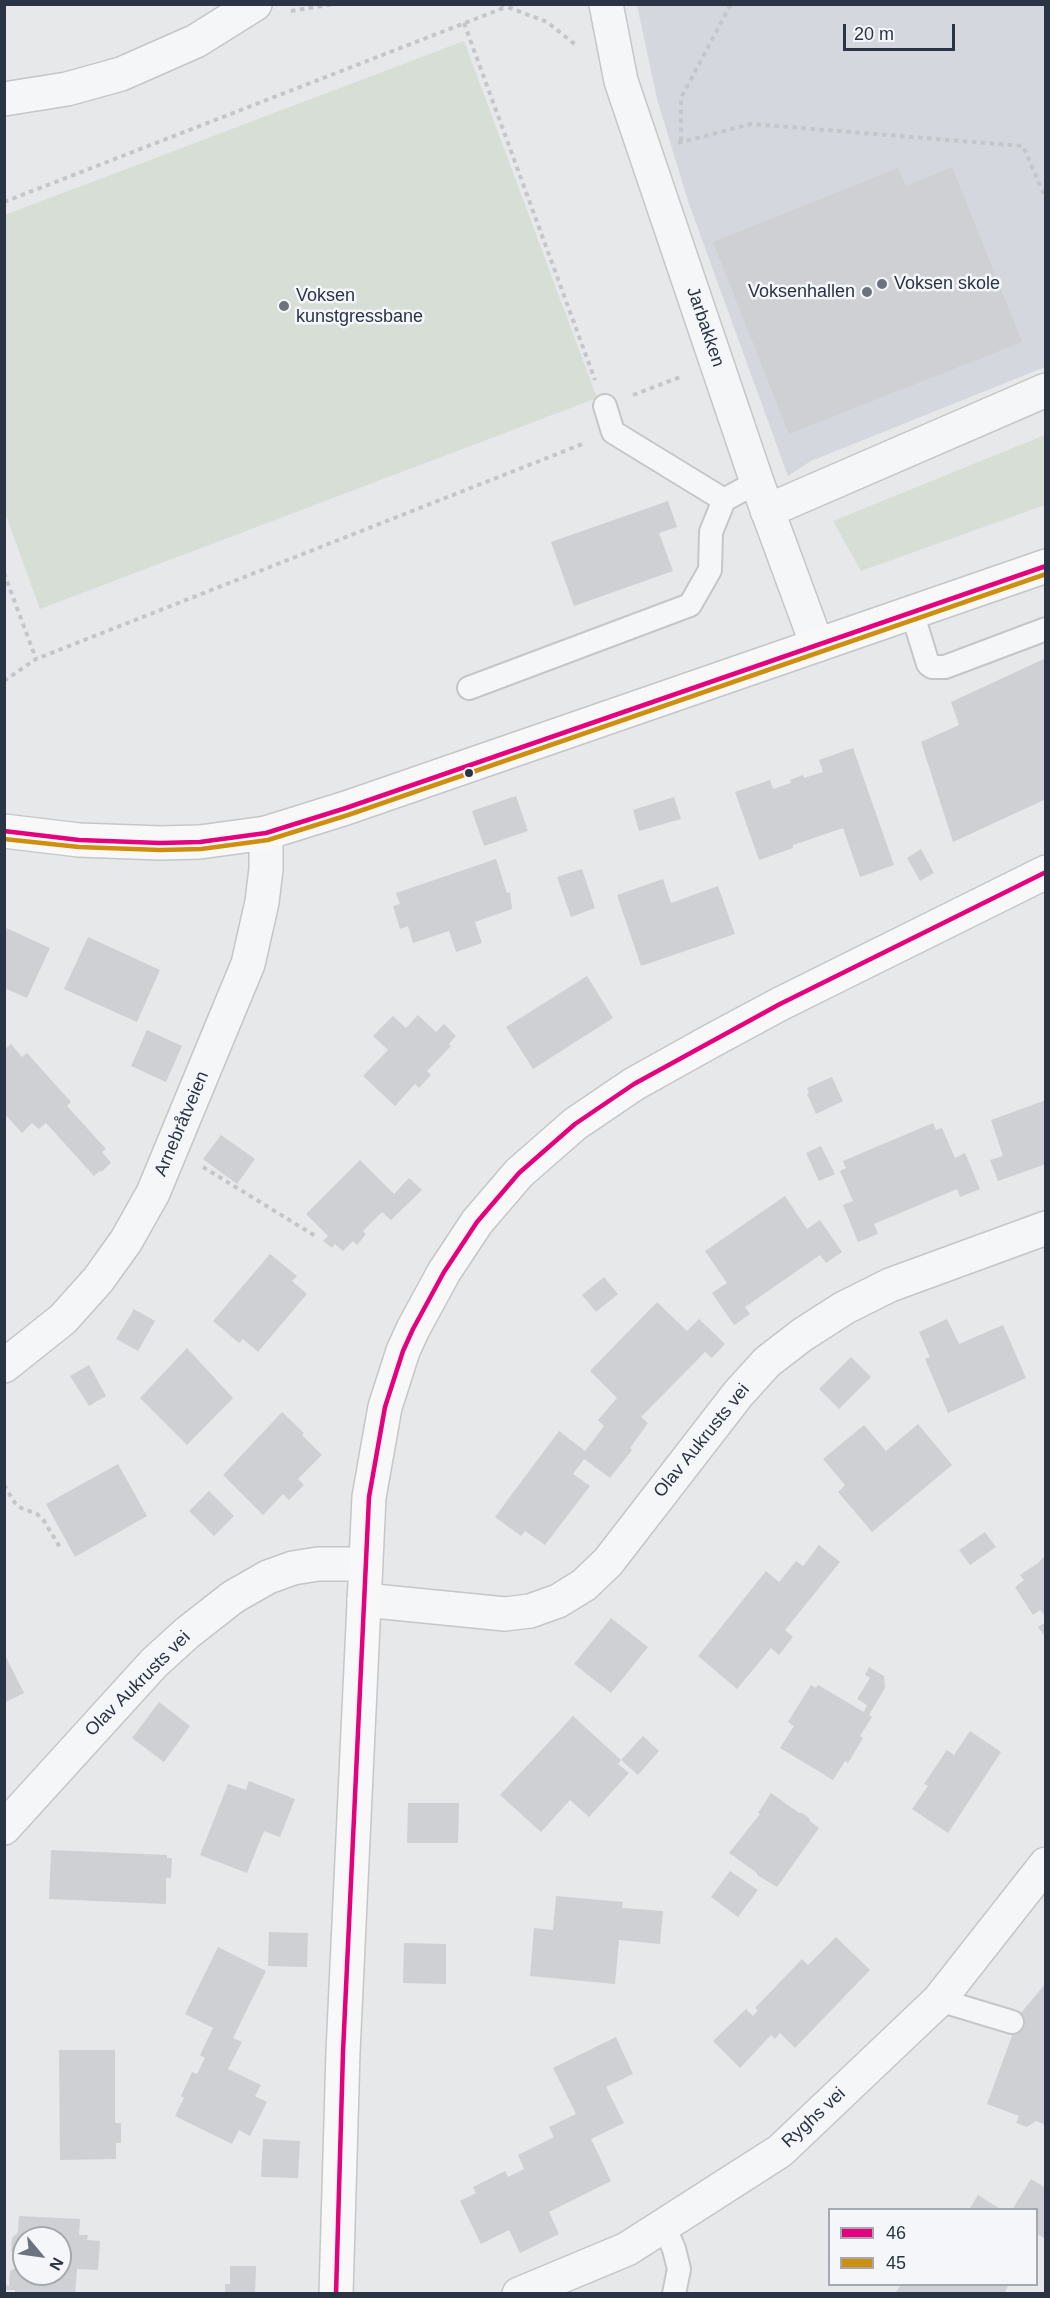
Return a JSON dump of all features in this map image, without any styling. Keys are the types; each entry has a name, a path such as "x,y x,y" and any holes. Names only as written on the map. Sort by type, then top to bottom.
{"main road":[{"path":"4,831 79,840 160,843 200,842 266,833 314,820 1046,566"},
{"path":"336,2294 344,2029 369,1497 385,1407 403,1351 434,1290 461,1245 519,1173 575,1124 660,1069 780,1004 1046,872"}],"street":[{"path":"4,99 67,88 121,74 196,41 255,4"},
{"name":"Jarbakken","path":"606,4 621,81 762,496 817,645"},
{"path":"762,496 1046,390"},
{"name":"Arnebråtveien","path":"4,1366 63,1319 98,1280 131,1232 153,1193 248,964 262,902 266,869 266,833"},
{"name":"Olav Aukrusts vei","path":"364,1600 504,1614 530,1611 558,1601 584,1585 608,1562 738,1394 767,1362 844,1308 890,1285 1046,1228"},
{"name":"Olav Aukrusts vei","path":"4,1828 154,1663 187,1633 233,1597 268,1576 293,1568 318,1564 366,1564"},
{"name":"Ryghs vei","path":"519,2294 627,2249 780,2151 939,2000 1046,1864"}],"lane":[{"path":"604,406 614,432 724,500 762,496"},
{"path":"469,688 690,605 710,570 711,532 724,500"},
{"path":"912,612 928,664 932,667 945,667 1046,628"},
{"path":"939,2000 1012,2022"},
{"path":"664,2226 674,2249 679,2269 674,2294"}],"path":[{"path":"289,11 334,4"},
{"path":"500,4 547,22 621,81"},
{"path":"681,142 681,98 731,4"},
{"path":"4,202 506,7"},
{"path":"464,23 604,406 717,363"},
{"path":"646,151 751,124 1023,146 1046,199"},
{"path":"4,681 36,659 614,432"},
{"path":"4,573 36,659"},
{"path":"172,1147 318,1238"},
{"path":"4,1485 15,1503 37,1514 44,1521 61,1549"}],"shaded area":[{"name":"Voksen skole","path":"637,5 1045,5 1045,367 811,461 788,476 688,201 657,99"},
{"name":"Voksen kunstgressbane","path":"464,41 597,398 40,609 5,513 5,215"},
{"path":"1045,435 1045,505 861,571 833,521"}],"building":[{"name":"Voksenhallen","path":"952,167 1022,342 789,434 713,242 898,168 906,186"},
{"path":"668,501 677,527 659,533 673,571 574,606 551,542"},
{"path":"1046,658 1046,799 953,842 921,742 959,725 951,702"},
{"path":"853,748 894,865 860,877 843,828 793,845 793,848 759,860 735,792 770,780 773,789 791,783 790,780 803,775 804,778 823,772 819,760"},
{"path":"516,796 528,831 484,846 472,811"},
{"path":"674,797 681,819 639,831 633,810"},
{"path":"921,849 934,873 920,881 907,858"},
{"path":"496,859 507,893 510,892 512,909 475,922 482,943 456,952 449,931 413,943 408,926 400,929 393,906 400,904 396,893"},
{"path":"582,869 595,908 571,917 557,877"},
{"path":"663,879 671,903 718,886 735,934 641,966 617,895"},
{"path":"4,927 50,948 27,998 4,988"},
{"path":"88,937 160,970 137,1022 64,989"},
{"path":"587,976 613,1018 533,1069 506,1027"},
{"path":"418,1015 436,1032 444,1024 456,1036 449,1044 451,1046 427,1071 431,1075 419,1088 415,1084 395,1106 363,1076 388,1050 373,1036 393,1016 406,1028"},
{"path":"147,1030 182,1046 166,1082 131,1066"},
{"path":"11,1044 22,1057 27,1053 71,1102 67,1106 106,1149 102,1152 111,1163 101,1172 94,1176 46,1123 39,1129 32,1123 22,1133 4,1113 4,1050"},
{"path":"832,1077 843,1101 816,1114 807,1094 809,1093 807,1088"},
{"path":"1046,1100 1046,1164 998,1181 990,1160 1003,1156 991,1120"},
{"path":"933,1123 936,1130 942,1128 955,1158 965,1153 980,1189 960,1197 957,1189 874,1224 878,1234 858,1242 843,1205 853,1201 840,1171 846,1168 843,1161"},
{"path":"221,1135 255,1159 237,1184 203,1159"},
{"path":"821,1146 835,1174 819,1181 806,1153"},
{"path":"360,1160 394,1194 409,1178 422,1190 391,1220 382,1212 363,1231 366,1234 357,1245 353,1241 343,1251 335,1244 332,1248 323,1241 328,1236 306,1214"},
{"path":"785,1196 807,1229 820,1220 842,1252 826,1263 820,1255 745,1307 750,1314 734,1325 712,1293 727,1283 705,1251"},
{"path":"270,1254 297,1276 292,1281 307,1294 258,1352 243,1339 239,1343 213,1321"},
{"path":"604,1277 618,1294 596,1312 582,1295"},
{"path":"657,1302 687,1331 699,1319 725,1344 712,1358 705,1352 641,1417 648,1423 630,1448 632,1450 610,1478 584,1459 573,1474 590,1486 545,1545 525,1531 521,1536 495,1517 559,1431 585,1451 604,1426 598,1420 617,1398 590,1371"},
{"path":"134,1309 155,1321 138,1351 116,1339"},
{"path":"947,1319 959,1344 1003,1325 1026,1378 948,1413 925,1359 930,1357 919,1332"},
{"path":"187,1348 233,1398 187,1445 140,1398"},
{"path":"851,1357 871,1377 839,1409 819,1389"},
{"path":"89,1365 106,1396 89,1406 70,1376"},
{"path":"282,1412 304,1433 302,1435 322,1455 298,1479 304,1485 289,1500 283,1494 263,1515 223,1475"},
{"path":"918,1424 952,1465 872,1532 838,1492 845,1485 823,1459 864,1425 886,1451"},
{"path":"118,1464 147,1516 75,1557 46,1504"},
{"path":"209,1491 234,1516 214,1536 189,1511"},
{"path":"985,1532 996,1547 970,1565 959,1550"},
{"path":"819,1545 840,1562 785,1630 793,1637 779,1655 771,1648 737,1689 698,1656 766,1571 779,1582 796,1561 803,1566"},
{"path":"1046,1555 1046,1617 1040,1610 1033,1615 1015,1587 1024,1580 1020,1575"},
{"path":"611,1618 648,1647 611,1693 574,1664"},
{"path":"1046,1622 1046,1638 1038,1627"},
{"path":"4,1653 24,1693 4,1703"},
{"path":"869,1667 884,1676 885,1688 869,1715 872,1717 860,1736 863,1738 848,1763 845,1761 833,1780 780,1748 794,1726 788,1722 811,1685 816,1688 818,1685 864,1712 867,1705 857,1699 870,1678 865,1675"},
{"path":"159,1702 190,1726 164,1762 132,1738"},
{"path":"573,1716 621,1760 618,1764 629,1773 589,1817 570,1800 541,1832 500,1795"},
{"path":"970,1731 1001,1752 948,1833 912,1809 928,1786 924,1784 947,1750 954,1755"},
{"path":"643,1736 659,1751 638,1775 621,1760"},
{"path":"249,1781 295,1799 280,1837 264,1831 247,1873 200,1855 228,1784 246,1790"},
{"path":"771,1793 809,1818 819,1828 777,1887 729,1853 760,1814 758,1813"},
{"path":"408,1803 459,1803 458,1843 407,1843"},
{"path":"51,1850 167,1855 167,1858 172,1858 171,1878 166,1878 166,1904 49,1899"},
{"path":"730,1871 758,1890 738,1917 711,1897"},
{"path":"556,1896 623,1902 622,1908 663,1911 660,1944 619,1940 615,1984 530,1976 534,1928 553,1930"},
{"path":"269,1932 308,1933 307,1967 268,1966"},
{"path":"836,1937 870,1970 795,2048 780,2033 775,2039 771,2035 740,2068 713,2041 746,2009 753,2016 758,2010 755,2008 802,1959 808,1965"},
{"path":"404,1943 446,1944 446,1984 403,1983"},
{"path":"218,1947 266,1971 233,2038 242,2042 228,2069 261,2085 255,2096 267,2102 250,2136 239,2130 232,2144 175,2116 184,2098 181,2096 192,2072 197,2074 205,2058 200,2055 213,2028 185,2014"},
{"path":"1046,1983 1046,2125 1036,2121 1027,2127 1016,2123 1019,2116 987,2104 1020,2014"},
{"path":"616,2037 633,2074 606,2087 624,2123 591,2139 611,2181 549,2212 559,2234 520,2253 509,2230 481,2244 460,2201 476,2193 473,2187 505,2171 508,2177 524,2169 518,2155 554,2137 549,2127 576,2114 553,2068"},
{"path":"59,2050 115,2050 115,2123 121,2123 121,2143 116,2143 116,2159 60,2160"},
{"path":"263,2139 300,2141 298,2178 261,2177"},
{"path":"1031,2179 1046,2188 1046,2239 1038,2236 1038,2208 1013,2208"},
{"path":"978,2195 999,2208 970,2208"},
{"path":"19,2216 80,2219 79,2235 88,2235 87,2240 100,2241 98,2270 77,2269 75,2294 15,2294 15,2290 4,2290 4,2285 9,2286 12,2270 12,2286 72,2286 72,2226 18,2226"},
{"path":"230,2266 256,2266 255,2294 225,2294 225,2284 230,2284"},
{"path":"900,2286 1008,2286 1004,2294 895,2294"}],"transit line":[{"name":"46","path":"4,831 79,840 160,843 200,842 266,833 346,808 1046,566"},
{"name":"45","path":"4,839 79,847 160,850 201,849 268,840 348,815 1046,574"},
{"name":"46","path":"336,2294 343,2052 369,1497 385,1407 403,1351 413,1329 444,1272 477,1222 519,1173 575,1124 634,1084 780,1004 1046,872"}],"place":[{"name":"Voksen skole","path":"882,284"},
{"name":"Voksenhallen","path":"867,292"},
{"name":"Voksen kunstgressbane","path":"284,306"}]}
